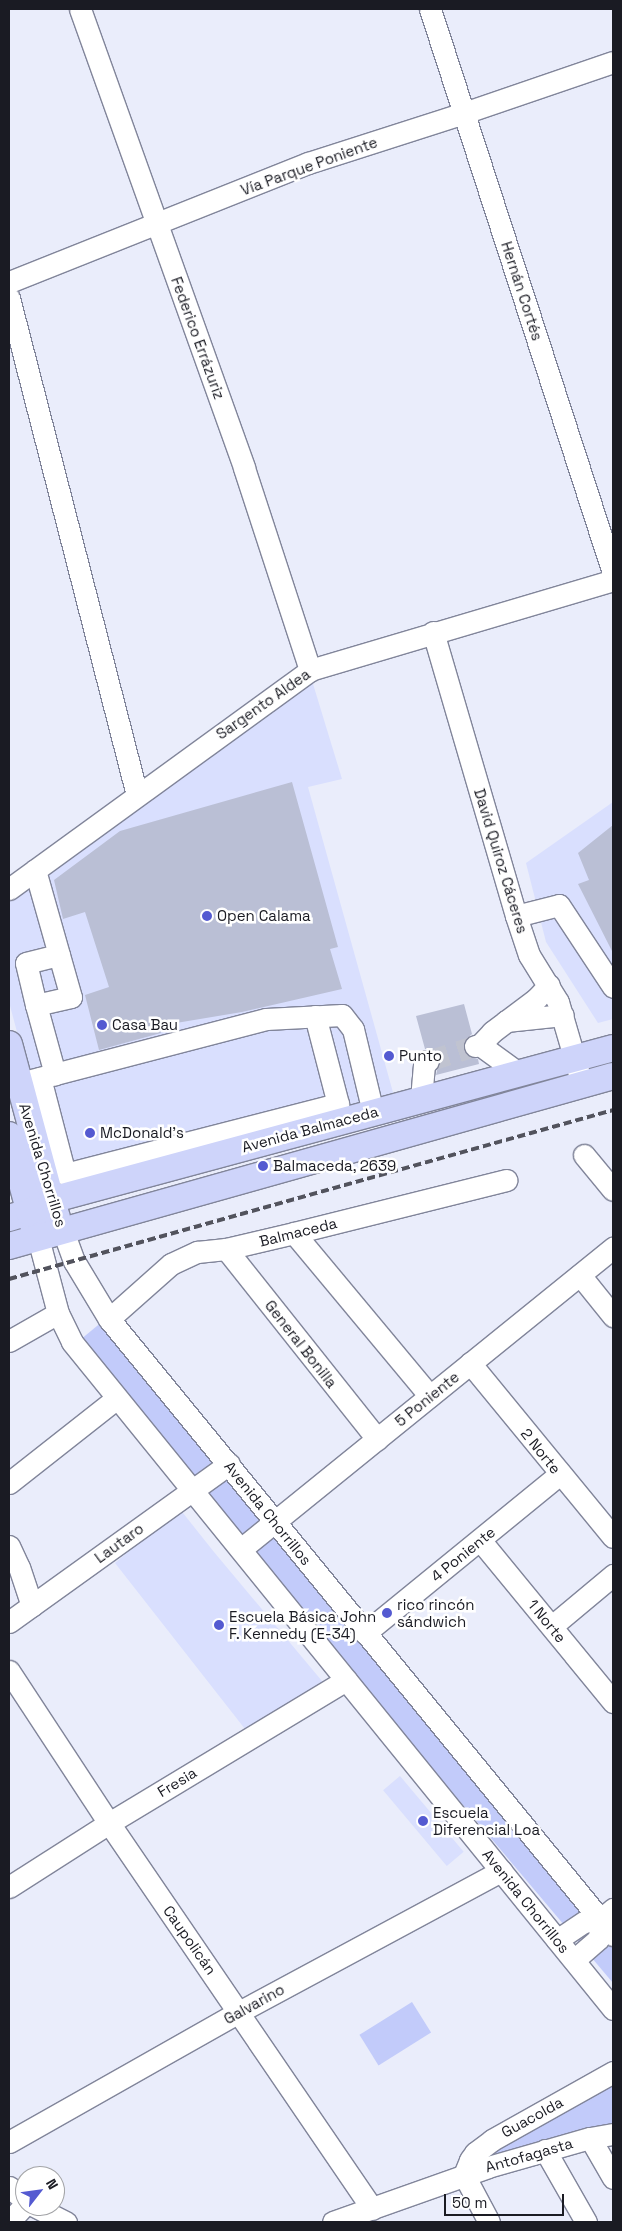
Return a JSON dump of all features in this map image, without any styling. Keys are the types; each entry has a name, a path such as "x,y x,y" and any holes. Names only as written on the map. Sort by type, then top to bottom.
{"main road":[{"name":"Avenida Chorrillos","path":"9,1044 38,1078 30,1210 63,1230"},
{"name":"Avenida Balmaceda","path":"30,1210 373,1112 517,1072 613,1048"},
{"name":"Avenida Balmaceda","path":"9,1246 613,1076"},
{"path":"9,1135 38,1238"}],"street":[{"name":"Federico Errázuriz","path":"80,9 244,468 310,670"},
{"name":"Hernán Cortés","path":"430,9 613,573"},
{"name":"Vía Parque Poniente","path":"9,282 308,164 613,62"},
{"path":"9,298 137,795"},
{"name":"Sargento Aldea","path":"9,889 310,670 613,580"},
{"name":"David Quiroz Cáceres","path":"433,632 516,916 529,955 549,986 563,1015 582,1084"},
{"path":"35,870 71,997 36,1005"},
{"path":"516,916 559,905 613,987"},
{"path":"59,954 26,963 36,1005 38,1078 65,1174 338,1104 315,1016"},
{"path":"517,1072 478,1046 506,1021 536,1000 549,986"},
{"path":"38,1078 266,1019 342,1015 352,1029 373,1112"},
{"path":"506,1021 563,1015"},
{"path":"421,1099 424,1062 428,1061"},
{"path":"584,1155 613,1190"},
{"name":"Balmaceda","path":"109,1320 171,1264 198,1252 226,1249 506,1180"},
{"name":"Avenida Chorrillos","path":"63,1230 74,1261 109,1320 276,1521 365,1633 609,1921"},
{"path":"294,1233 430,1396"},
{"name":"Avenida Chorrillos","path":"38,1238 58,1313 72,1342 613,2009"},
{"name":"5 Poniente","path":"241,1549 613,1248"},
{"name":"General Bonilla","path":"226,1249 377,1439"},
{"path":"580,1275 613,1316"},
{"path":"9,1341 58,1313"},
{"name":"2 Norte","path":"470,1364 613,1537"},
{"path":"9,1482 117,1398"},
{"name":"Lautaro","path":"22,1612 229,1464"},
{"name":"4 Poniente","path":"365,1633 560,1474"},
{"name":"1 Norte","path":"480,1540 613,1702"},
{"path":"9,1546 19,1567 22,1612"},
{"path":"552,1626 613,1575"},
{"path":"9,1580 22,1612"},
{"name":"Caupolicán","path":"9,1671 109,1823 372,2209"},
{"name":"Fresia","path":"9,1887 109,1823 346,1680"},
{"name":"Galvarino","path":"9,2142 239,2012 501,1871"},
{"path":"557,1940 584,1922 609,1921"},
{"path":"574,1960 599,1938 609,1921"},
{"name":"Guacolda","path":"464,2175 475,2152 492,2140 613,2072"},
{"name":"Antofagasta","path":"334,2222 464,2175 545,2150 613,2134"},
{"path":"590,2138 613,2178"},
{"path":"545,2150 586,2222"},
{"path":"464,2175 489,2222"}],"shaded area":[{"path":"310,674 342,779 308,787 394,1096 59,1189 9,1002 9,899"},
{"path":"613,802 613,1019 598,1023 546,942 526,863"},
{"path":"103,1321 613,1949 613,1983 403,1734 80,1340"},
{"name":"Escuela Básica John F. Kennedy (E-34)","path":"179,1508 327,1687 245,1729 115,1563"},
{"name":"Escuela Diferencial Loa","path":"400,1776 464,1852 447,1866 383,1790"},
{"path":"412,2002 431,2033 378,2065 359,2035"},
{"path":"613,2083 613,2126 483,2161 506,2137"}],"building":[{"name":"Open Calama","path":"292,782 338,947 330,949 342,989 242,1012 158,1026 161,1033 99,1050 85,995 109,987 85,912 63,919 54,880 120,831"},
{"path":"613,825 613,953 578,884 589,880 578,853"},
{"path":"464,1004 472,1034 463,1042 463,1049 466,1055 478,1059 479,1064 436,1075 440,1058 432,1049 425,1049 416,1016"}],"tunnel":[{"path":"428,1061 475,1046"}],"railway":[{"path":"9,1279 613,1110"}],"place":[{"name":"Open Calama","path":"207,916"},
{"name":"Casa Bau","path":"102,1025"},
{"name":"Punto","path":"389,1056"},
{"name":"McDonald's","path":"90,1133"},
{"name":"Balmaceda, 2639","path":"263,1166"},
{"name":"rico rincón sándwich","path":"387,1613"},
{"name":"Escuela Básica John F. Kennedy (E-34)","path":"219,1625"},
{"name":"Escuela Diferencial Loa","path":"423,1821"}]}
